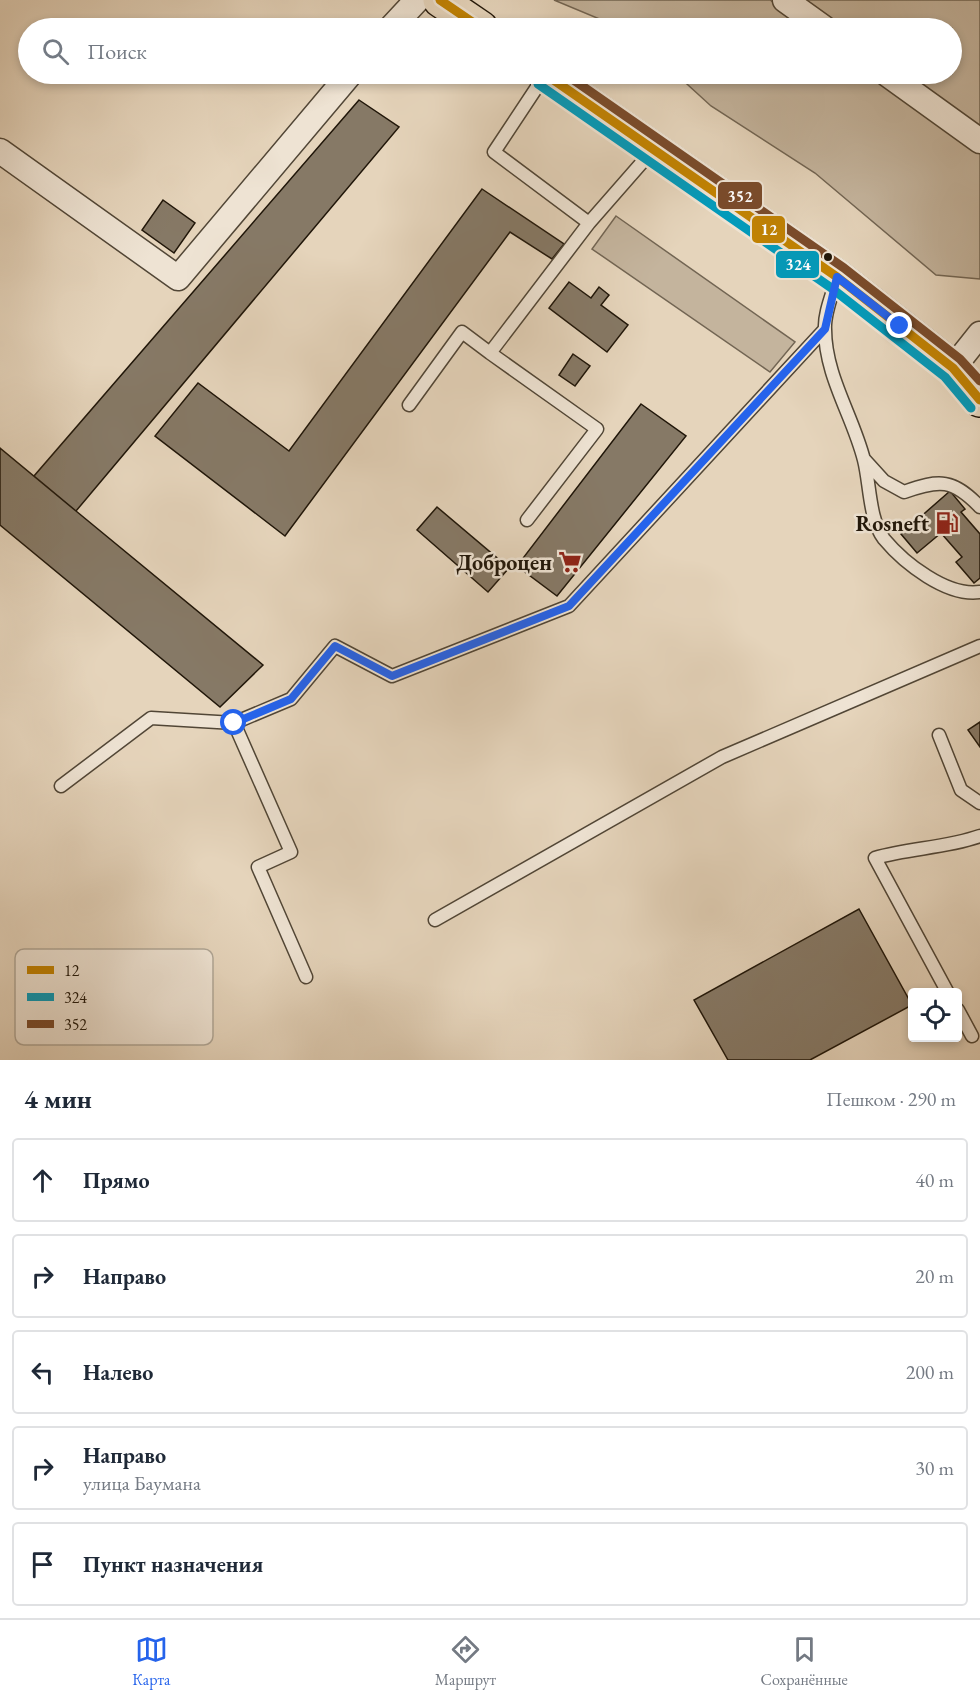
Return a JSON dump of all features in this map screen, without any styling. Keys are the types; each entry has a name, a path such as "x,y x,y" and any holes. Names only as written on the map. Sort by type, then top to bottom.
{"main road":[{"path":"440,0 466,18"},
{"path":"560,84 655,148 837,277 953,368 980,400"}],"street":[{"path":"400,18 417,0"},
{"path":"785,0 810,18"},
{"path":"0,152 178,278 342,84"},
{"path":"901,84 980,141"},
{"path":"953,368 980,334"}],"lane":[{"path":"538,84 494,152 589,223"},
{"path":"490,353 589,223 655,148"},
{"path":"837,277 825,329 834,380 864,459 872,506 883,537 940,585 969,594 980,592"},
{"path":"62,786 152,718 234,723 291,699 335,646 392,676 569,606 825,329"},
{"path":"409,405 462,333 597,429 527,520"},
{"path":"864,459 884,481 904,492 931,482 962,488 980,507"},
{"path":"435,921 722,757 980,646"},
{"path":"234,723 291,852 258,867 306,977"},
{"path":"939,735 961,790 980,803"},
{"path":"945,988 875,858 894,852 962,843 980,836"},
{"path":"962,1019 972,1036"}],"shaded area":[{"path":"554,0 770,0 796,18 597,18"},
{"path":"794,0 980,0 980,132 912,84 962,84 962,18 820,18"},
{"path":"687,84 888,84 980,149 980,279 936,275 815,173 711,106"},
{"path":"616,216 795,342 770,372 592,249"}],"building":[{"path":"359,100 399,127 76,511 34,476"},
{"path":"482,189 564,244 552,259 510,232 285,536 155,436 198,383 289,451"},
{"path":"163,200 195,223 174,253 142,230"},
{"path":"569,282 591,298 599,287 609,295 601,305 628,325 607,352 549,308"},
{"path":"573,354 590,366 575,386 559,375"},
{"path":"641,404 686,436 557,596 517,566"},
{"path":"0,448 263,665 220,707 0,525"},
{"path":"950,491 965,509 961,512 980,534 980,578 974,583 956,562 962,557 941,533 917,553 901,534"},
{"path":"437,507 509,568 488,592 417,530"},
{"path":"980,722 980,747 968,730"},
{"path":"859,909 908,998 908,1007 810,1060 728,1060 694,1000"}],"transit line":[{"name":"12","path":"440,0 466,18"},
{"name":"324","path":"538,84 830,287 945,377 971,408"},
{"name":"12","path":"559,84 837,277 953,368 980,400"},
{"name":"352","path":"579,84 844,268 960,359 980,381"}],"place":[{"name":"Rosneft","path":"947,523"},
{"name":"Доброцен","path":"570,562"}],"route":[{"path":"234,723 291,699 335,646 392,676 569,606 825,329 837,277 900,326"}]}
